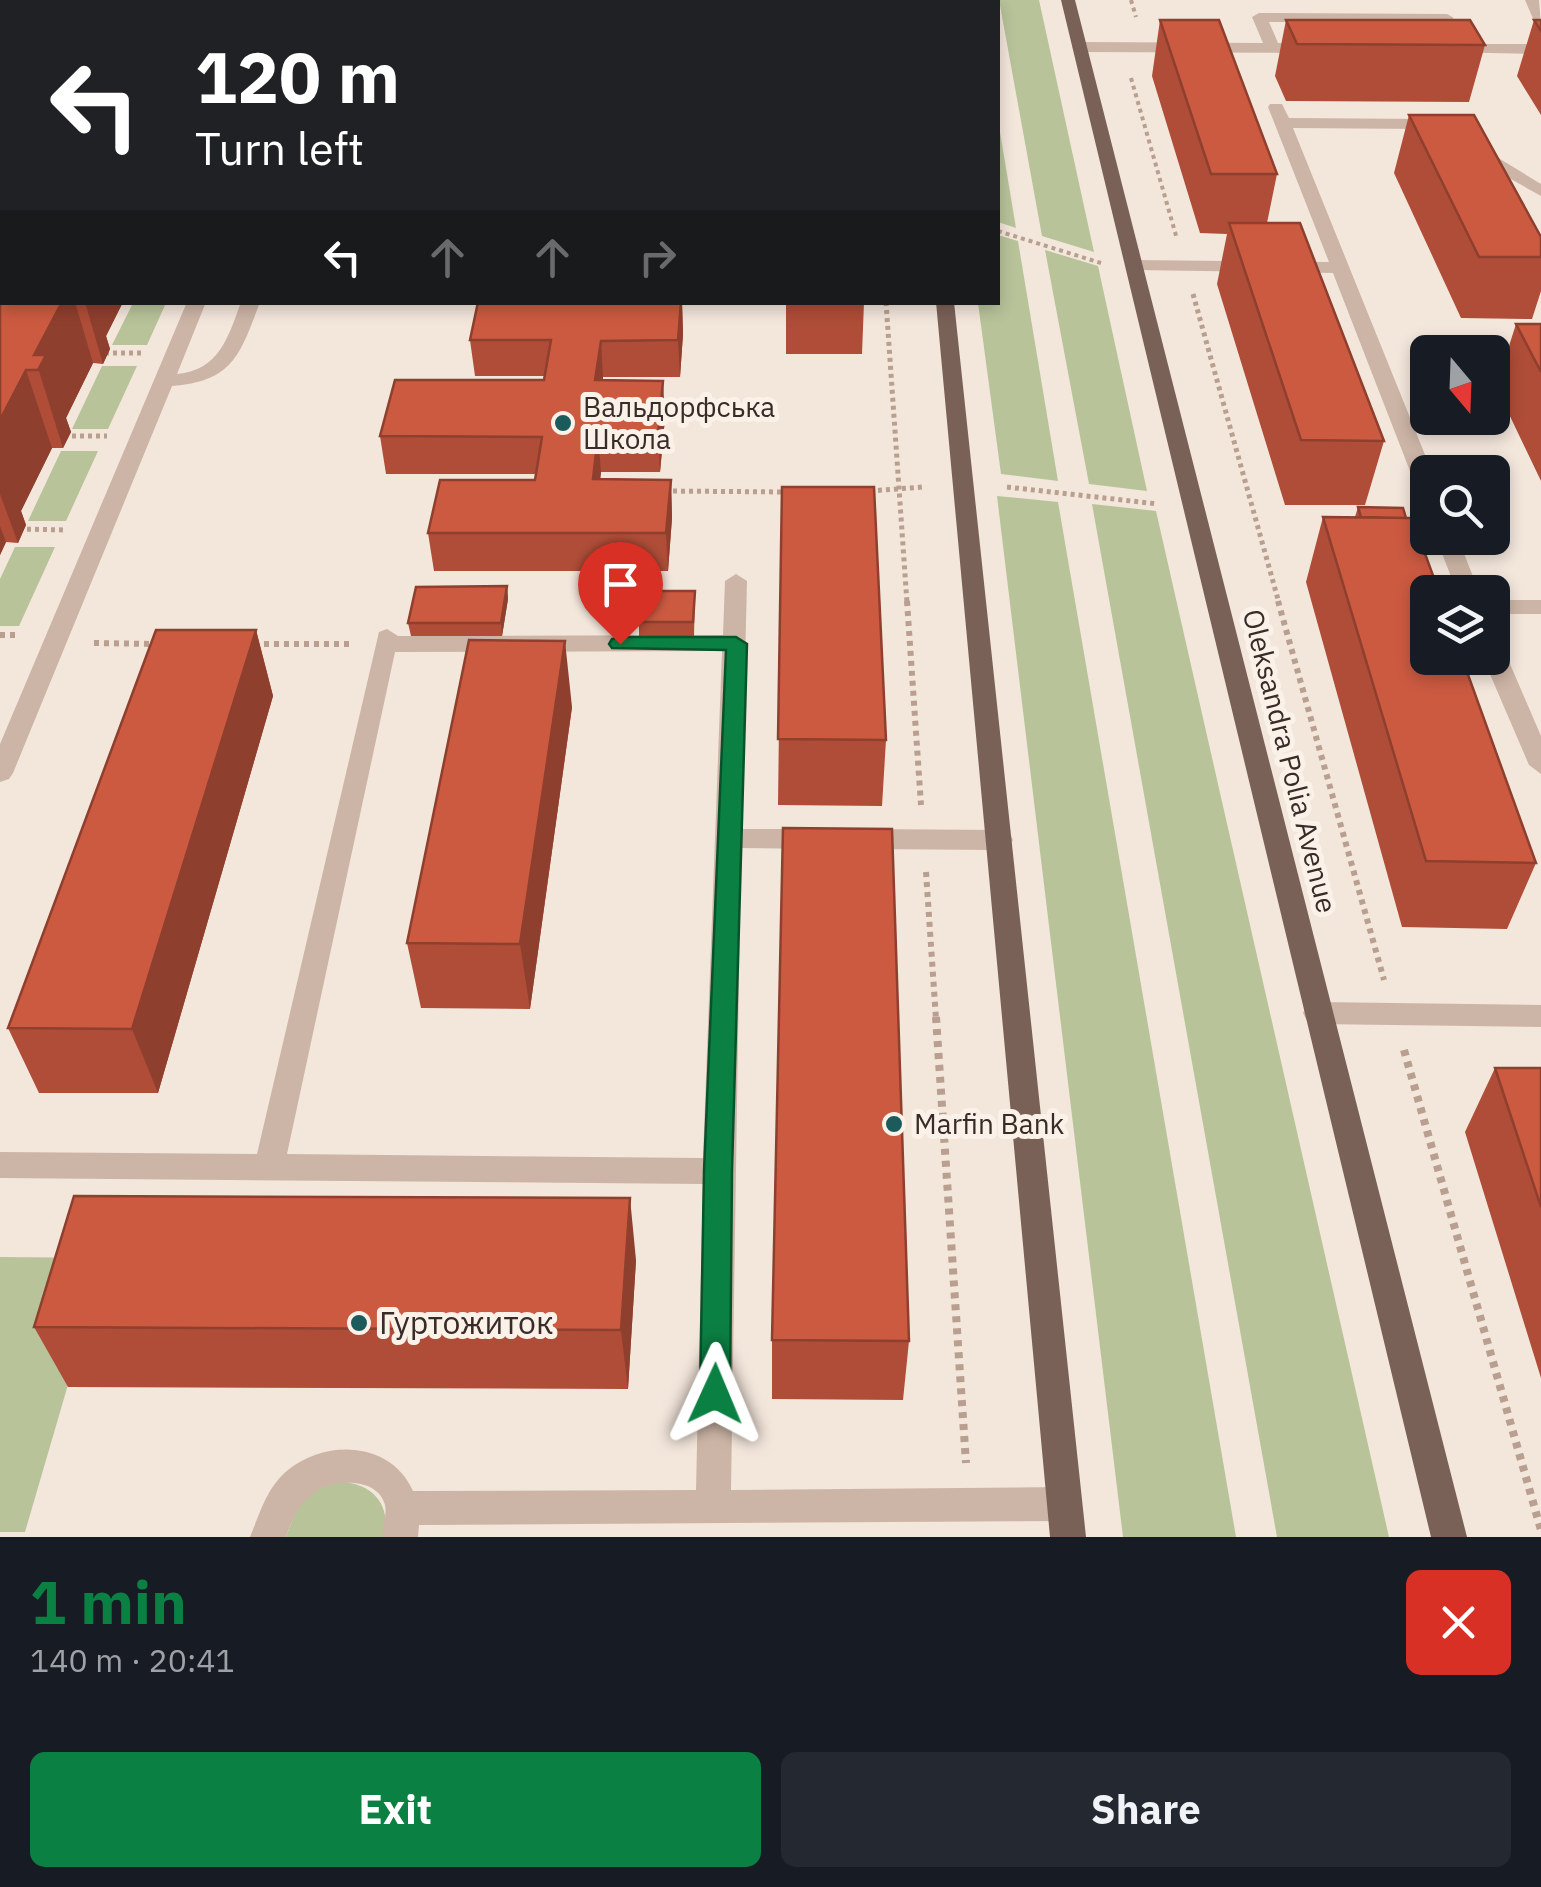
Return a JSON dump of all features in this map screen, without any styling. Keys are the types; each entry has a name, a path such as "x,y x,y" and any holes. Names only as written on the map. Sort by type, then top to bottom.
{"main road":[{"name":"Oleksandra Polia Avenue","path":"1068,0 1449,1537"},
{"path":"945,305 1066,1521"}],"lane":[{"path":"1532,0 1541,21"},
{"path":"1272,48 1259,17 1447,18"},
{"path":"1080,47 1330,48"},
{"path":"1426,49 1541,49"},
{"path":"1414,455 1279,115 1428,124 1541,191"},
{"path":"1135,265 1339,268"},
{"path":"0,773 196,305"},
{"path":"165,381 197,379 220,368 250,305"},
{"path":"713,1506 718,1171 736,580"},
{"path":"1510,607 1541,608"},
{"path":"269,1167 387,640 736,644"},
{"path":"1503,675 1541,765"},
{"path":"730,838 1000,840"},
{"path":"1317,1013 1541,1016"},
{"path":"0,1165 718,1171"},
{"path":"268,1537 272,1516 284,1495 301,1479 323,1468 345,1464 366,1466 382,1475 395,1490 401,1523 713,1506 969,1504 1066,1521"}],"path":[{"path":"1131,0 1138,25 1123,48 1541,1530"},
{"path":"1000,232 1104,264"},
{"path":"886,305 969,1504"},
{"path":"868,492 923,487"},
{"path":"1007,487 1158,504"},
{"path":"662,492 793,492"},
{"path":"12,529 104,530"},
{"path":"250,644 387,640"},
{"path":"57,644 173,644"}],"green space":[{"path":"1000,0 1039,0 1094,252 1042,236"},
{"path":"1000,132 1016,228 1000,223"},
{"path":"1000,236 1018,241 1058,481 1001,474 978,305 1000,305"},
{"path":"1045,250 1098,266 1147,491 1089,484"},
{"path":"132,305 165,305 147,345 112,345"},
{"path":"102,366 137,366 108,429 72,429"},
{"path":"61,451 98,451 66,521 28,521"},
{"path":"997,496 1058,502 1236,1537 1123,1537"},
{"path":"1092,504 1156,511 1389,1537 1277,1537"},
{"path":"15,547 55,547 19,626 0,626 0,579"},
{"path":"0,1257 105,1258 25,1532 0,1532"},
{"path":"341,1482 362,1487 377,1498 385,1515 384,1537 286,1537 304,1500 319,1489"}],"building":[{"path":"1160,20 1219,20 1277,174 1211,174"},
{"path":"1286,20 1470,20 1485,45 1297,44"},
{"path":"1409,115 1474,115 1541,237 1541,257 1479,257"},
{"path":"1229,223 1300,223 1384,441 1301,440"},
{"path":"0,305 60,305 34,355 46,355 38,370 26,370 0,420"},
{"path":"477,305 681,305 678,340 601,341 595,380 663,381 658,435 598,435 593,479 671,480 666,533 428,533 440,480 535,480 542,437 380,436 395,380 544,380 551,340 470,340"},
{"path":"1516,324 1541,324 1541,372"},
{"path":"782,487 874,487 886,740 778,739"},
{"path":"1358,507 1403,508 1406,518 1361,517"},
{"path":"1323,517 1410,518 1410,555 1426,555 1433,575 1410,575 1410,675 1468,675 1536,863 1426,861"},
{"path":"507,586 501,623 408,623 416,587"},
{"path":"641,591 695,591 693,622 639,622"},
{"path":"156,630 256,630 132,1029 8,1028"},
{"path":"469,640 565,641 520,944 407,943"},
{"path":"783,828 892,829 909,1341 772,1340"},
{"path":"1495,1068 1541,1068 1541,1207"},
{"path":"74,1196 630,1198 621,1330 34,1327"}],"place":[{"name":"Вальдорфська Школа","path":"563,423"},
{"name":"Marfin Bank","path":"894,1124"},
{"name":"Гуртожиток","path":"359,1323"}],"route":[{"path":"620,644 736,644 718,1171 715,1394"}]}
